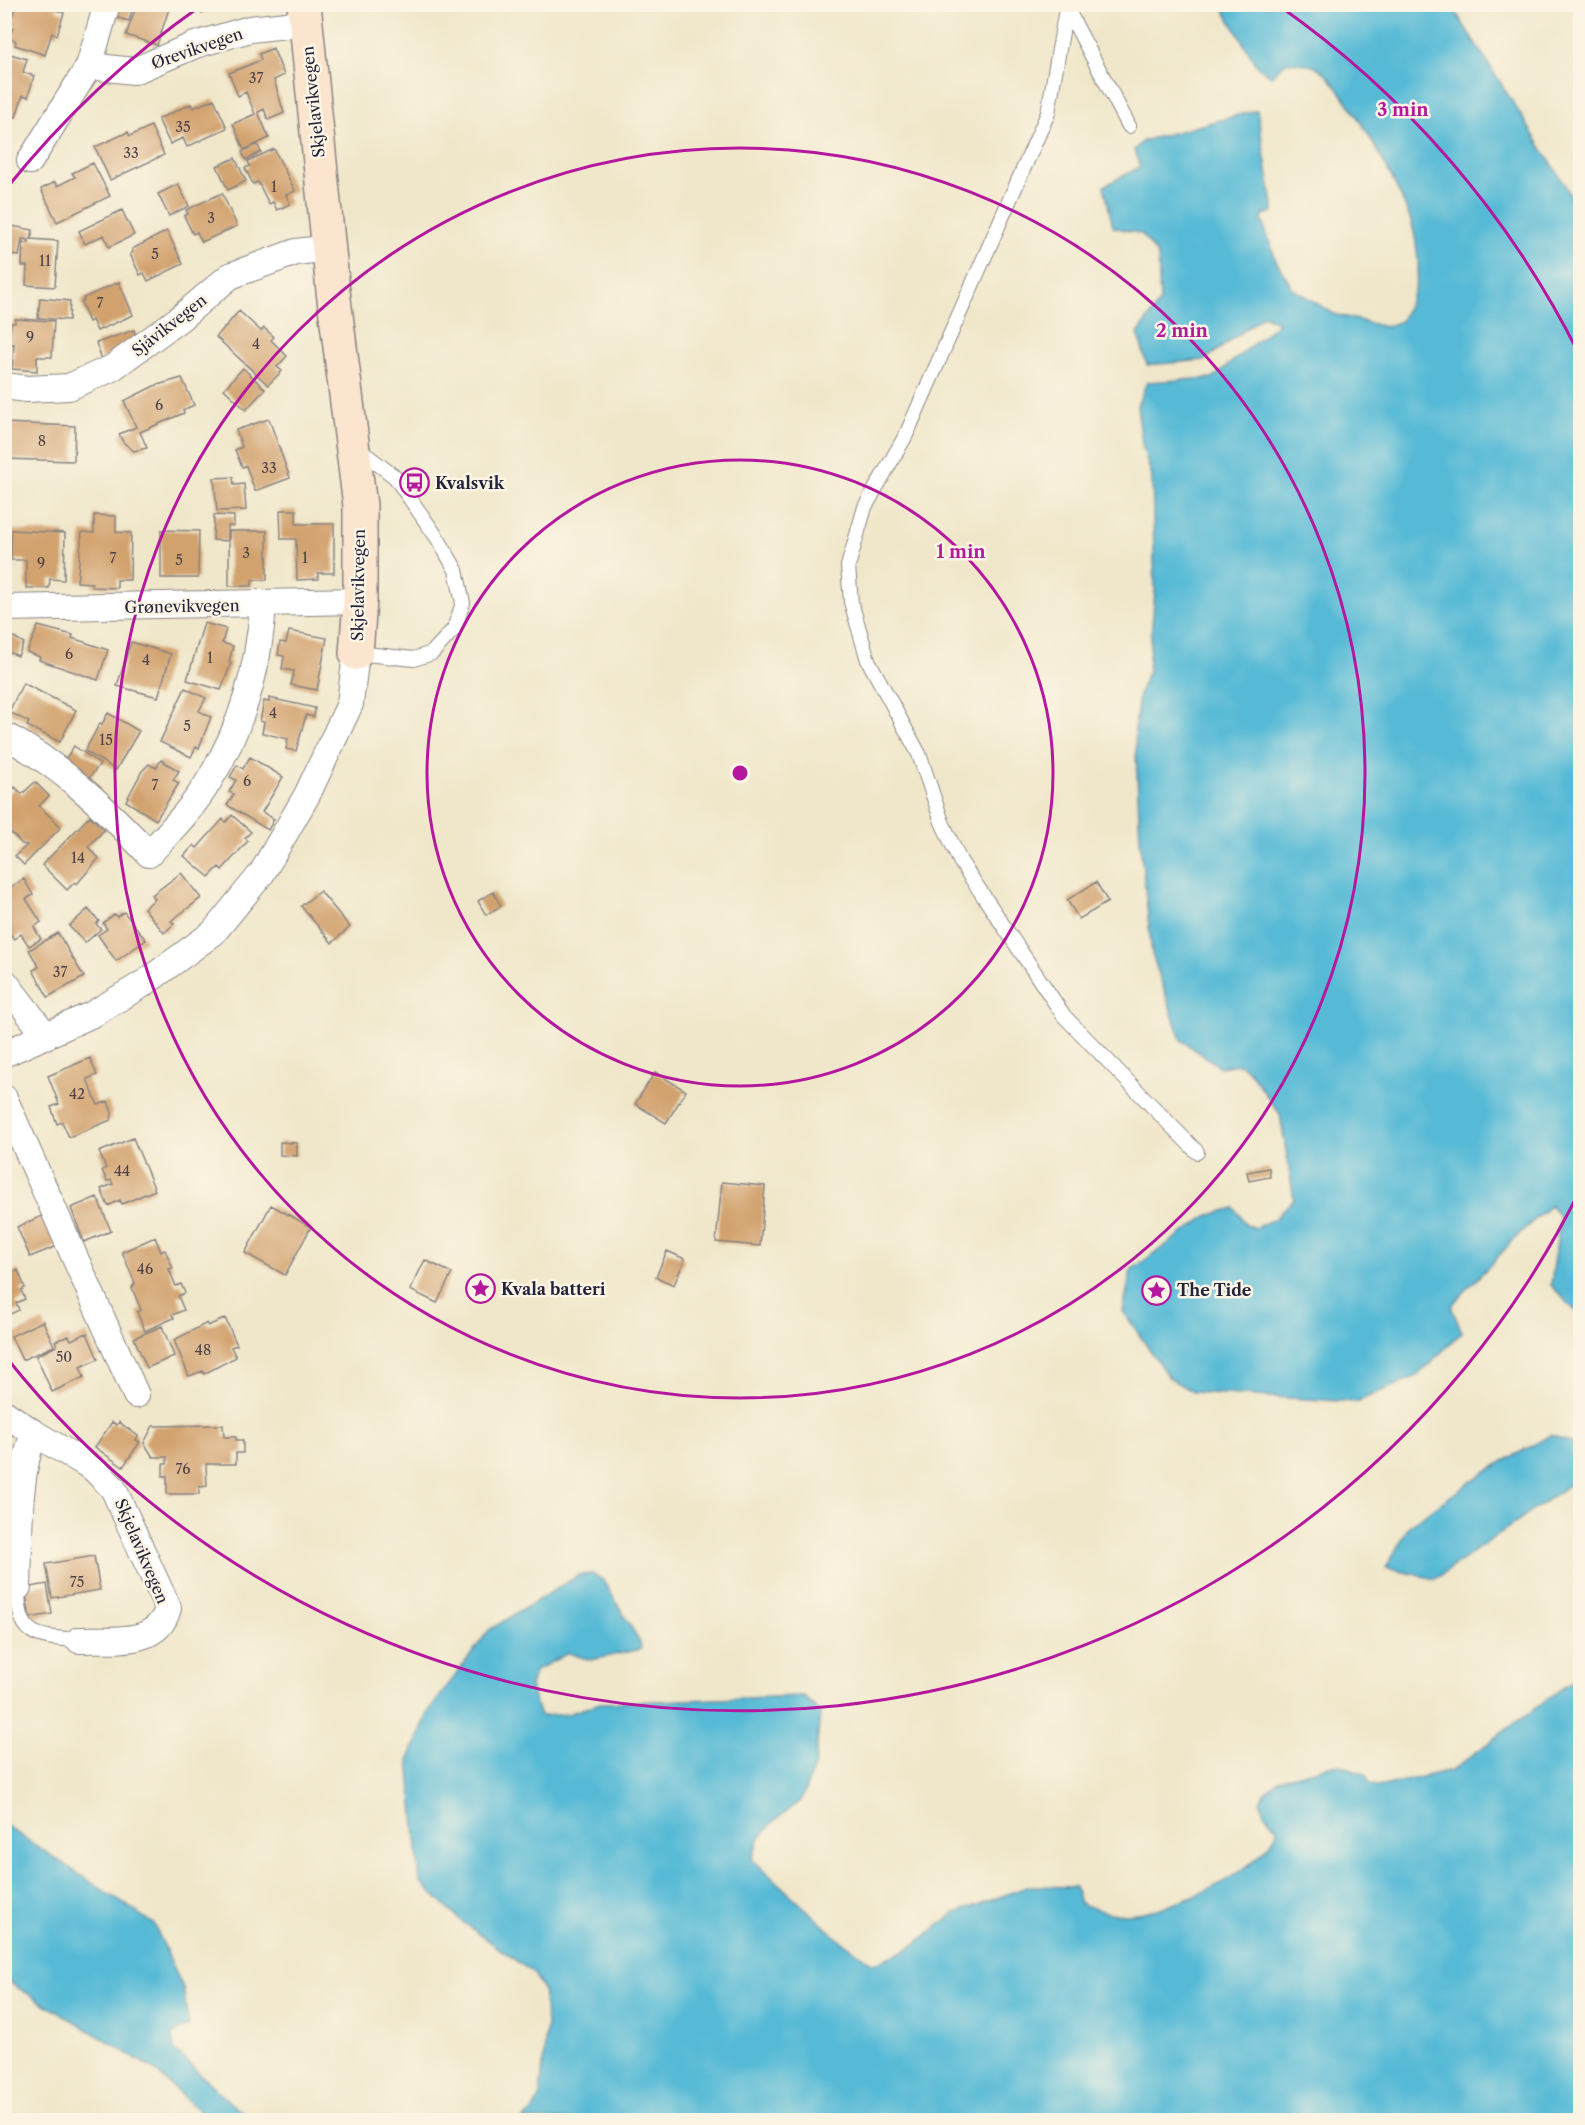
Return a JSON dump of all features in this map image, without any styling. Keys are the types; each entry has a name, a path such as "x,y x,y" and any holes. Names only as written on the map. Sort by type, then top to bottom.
{"main road":[{"name":"Skjelavikvegen","path":"305,14 360,506 360,601 356,653"}],"street":[{"path":"30,161 89,66 107,4"},
{"name":"Ørevikvegen","path":"89,66 134,71 195,45 305,14"},
{"name":"Sjåvikvegen","path":"4,386 27,389 69,387 112,368 179,319 230,276 296,252 330,248"},
{"name":"Grønevikvegen","path":"4,608 360,601"},
{"path":"4,735 57,767 102,805 149,854 187,813 210,780 228,745 244,706 255,668 263,604"},
{"name":"Skjelavikvegen","path":"4,1054 93,1014 137,987 213,933 262,873 307,795 350,704 356,653"},
{"path":"4,981 46,1036"},
{"path":"4,1098 136,1395"},
{"name":"Skjelavikvegen","path":"4,1413 93,1468 113,1488 168,1608 162,1624 147,1635 79,1640"},
{"path":"18,1587 22,1475 34,1433"}],"lane":[{"path":"1066,7 1129,126"},
{"path":"1066,7 1048,112 906,435 865,507 848,566 851,602 868,660 919,754 942,822 960,861 1064,1016 1197,1152"},
{"path":"352,445 395,477 456,570 463,603 454,629 432,653 414,659 356,653"},
{"path":"18,1587 18,1613 30,1630 54,1638 79,1640"}],"water":[{"path":"1221,5 1451,5 1564,183 1580,215 1580,1316 1551,1285 1560,1218 1551,1205 1522,1231 1453,1304 1452,1309 1462,1332 1417,1376 1356,1402 1193,1392 1169,1378 1123,1311 1131,1270 1207,1216 1234,1208 1246,1224 1255,1228 1274,1219 1294,1199 1280,1114 1249,1071 1239,1064 1220,1067 1181,1040 1152,954 1140,841 1135,729 1139,694 1148,671 1155,591 1152,476 1143,449 1137,406 1147,382 1213,378 1278,323 1264,315 1205,360 1147,365 1138,334 1160,301 1158,256 1142,234 1113,227 1104,186 1140,167 1134,150 1143,141 1257,110 1273,205 1273,212 1263,215 1262,220 1276,261 1293,289 1334,314 1385,327 1401,321 1414,291 1418,268 1415,236 1399,192 1372,142 1342,95 1329,78 1314,66 1286,62 1271,76 1257,66"},
{"path":"1551,1435 1580,1447 1580,1477 1435,1579 1386,1568 1409,1526 1483,1473"},
{"path":"593,1574 603,1580 640,1642 641,1649 591,1660 568,1653 535,1671 530,1686 539,1714 542,1716 568,1714 600,1703 804,1696 820,1713 815,1764 801,1801 775,1820 759,1839 752,1859 836,1937 873,1964 910,1948 954,1914 1029,1886 1075,1887 1080,1903 1116,1914 1136,1913 1183,1901 1231,1877 1252,1863 1268,1847 1278,1830 1264,1813 1260,1801 1265,1792 1280,1779 1337,1764 1366,1774 1369,1783 1378,1787 1452,1770 1580,1675 1580,2120 522,2120 533,2111 540,2095 547,2024 543,1989 533,1973 460,1920 420,1882 409,1759 429,1711 489,1630 579,1575"},
{"path":"5,1825 154,1924 183,1988 189,2026 172,2034 174,2050 236,2108 257,2120 209,2120 152,2068 5,1980"}],"building":[{"path":"16,4 58,4 56,10 64,13 57,35 52,33 45,55 15,45 16,41 9,38 13,28 9,27"},
{"path":"115,4 134,4 129,21 111,16"},
{"path":"137,4 170,6 157,45 126,35"},
{"path":"198,4 221,4 202,13"},
{"path":"273,48 284,75 274,80 284,113 268,120 264,109 258,112 269,138 244,150 233,124 255,114 246,92 238,96 229,73 261,60 259,54"},
{"path":"4,52 27,59 23,72 34,76 28,97 23,95 16,117 4,114"},
{"path":"214,99 227,128 187,147 183,138 170,144 158,119 191,104 193,108"},
{"path":"151,126 164,155 110,180 95,147 128,132 130,136"},
{"path":"257,144 261,152 246,160 242,152"},
{"path":"274,149 295,191 286,195 290,204 277,210 273,202 269,204 258,182 253,184 245,168 250,166 248,161"},
{"path":"235,158 246,181 228,190 217,166"},
{"path":"93,163 110,196 57,222 41,189 55,182 57,186 75,177 72,173"},
{"path":"178,184 189,206 169,216 158,194"},
{"path":"222,193 237,226 202,242 197,232 193,234 184,216 188,214 186,210"},
{"path":"122,210 134,235 109,247 104,235 85,244 79,231"},
{"path":"7,225 33,230 31,239 58,241 55,287 26,285 27,266 22,266 23,243 29,243 29,240 22,239 19,256 4,253"},
{"path":"167,231 183,264 148,281 144,273 140,275 130,254 133,252 132,249"},
{"path":"119,282 133,315 97,331 92,320 89,322 81,302 83,298"},
{"path":"40,298 70,301 69,320 38,318"},
{"path":"239,311 261,331 264,328 274,337 271,340 287,356 277,367 282,371 268,385 216,337"},
{"path":"15,319 54,321 52,357 37,357 37,371 12,369 14,344 9,344 11,323 15,323"},
{"path":"134,330 138,342 102,359 96,343"},
{"path":"243,368 265,389 246,410 224,389"},
{"path":"182,378 194,405 183,410 184,413 140,432 147,448 134,451 123,442 119,434 136,427 124,401 154,386"},
{"path":"269,419 290,478 255,491 246,466 242,467 235,450 242,447 236,430"},
{"path":"4,423 75,426 74,461 4,459"},
{"path":"233,477 234,485 244,484 246,510 217,511 214,478"},
{"path":"280,510 296,510 296,524 334,524 334,573 318,573 318,579 297,580 296,539 281,539"},
{"path":"94,515 116,516 116,532 131,533 130,580 117,580 117,588 92,587 92,583 77,582 82,532 94,533"},
{"path":"214,515 234,516 234,526 228,526 228,541 213,540"},
{"path":"11,530 65,533 64,580 50,579 49,588 26,588 26,560 11,560"},
{"path":"161,530 199,531 198,578 161,578"},
{"path":"229,531 267,531 267,580 252,580 252,586 229,586"},
{"path":"204,623 226,629 222,643 233,646 229,662 231,663 221,690 187,680"},
{"path":"38,626 73,635 72,638 108,650 98,680 39,660 40,657 27,652"},
{"path":"289,631 327,638 317,690 291,685 294,671 282,669 284,656 278,655 280,642 286,643"},
{"path":"12,636 24,643 18,656 9,652 4,660 4,650"},
{"path":"131,642 171,654 158,697 117,686"},
{"path":"23,683 76,710 60,742 27,726 29,722 9,712"},
{"path":"185,688 206,698 199,711 211,717 199,748 196,747 191,757 160,742"},
{"path":"269,698 315,708 314,717 306,715 296,751 286,749 288,739 262,733 264,722 260,721 264,701 269,702"},
{"path":"108,713 139,731 116,770 85,751"},
{"path":"74,746 100,764 89,778 64,761"},
{"path":"250,757 283,777 262,812 274,819 268,830 227,805 234,794 229,792 236,780 230,777 237,765 243,769"},
{"path":"161,760 179,771 173,780 179,783 156,820 126,801 142,771 149,764 156,768"},
{"path":"35,782 49,796 39,806 61,827 24,865 15,856 27,845 22,844 4,826 4,798 15,787 22,794"},
{"path":"232,815 251,832 245,838 248,841 222,870 219,867 209,877 184,856 194,845 197,848 223,819 226,822"},
{"path":"90,816 104,830 88,847 99,858 77,884 75,882 67,890 42,865"},
{"path":"181,873 201,898 171,921 174,924 164,933 144,908 155,899 152,895"},
{"path":"24,879 33,895 26,899 41,922 34,927 41,939 29,946 21,934 14,939 4,925 4,891"},
{"path":"1096,882 1108,902 1079,919 1067,900"},
{"path":"320,891 350,927 332,943 301,906"},
{"path":"493,892 501,906 486,915 478,901"},
{"path":"88,909 99,921 96,924 101,929 85,943 69,926"},
{"path":"124,912 146,940 116,961 98,935 107,929 103,923 115,914 117,917"},
{"path":"58,933 84,977 48,997 33,970 39,967 29,950"},
{"path":"90,1058 97,1075 87,1079 98,1105 108,1101 112,1113 111,1120 69,1137 62,1122 57,1124 51,1107 59,1104 48,1076"},
{"path":"655,1072 686,1091 666,1123 635,1104"},
{"path":"133,1138 155,1190 122,1204 120,1200 108,1206 101,1189 113,1184 111,1180 107,1181 102,1170 106,1168 99,1152"},
{"path":"280,1142 297,1143 297,1156 280,1155"},
{"path":"1269,1168 1270,1177 1249,1181 1247,1172"},
{"path":"722,1182 765,1186 760,1246 716,1242"},
{"path":"97,1197 111,1231 84,1242 71,1208"},
{"path":"271,1205 311,1227 285,1275 245,1253"},
{"path":"44,1215 57,1246 30,1257 17,1227"},
{"path":"155,1237 161,1252 165,1250 173,1268 169,1269 176,1286 181,1284 185,1293 178,1296 184,1310 172,1315 174,1318 145,1331 137,1312 141,1310 132,1288 135,1283 122,1252"},
{"path":"667,1251 685,1259 674,1285 656,1277"},
{"path":"425,1260 452,1273 437,1303 410,1290"},
{"path":"8,1261 13,1273 18,1270 25,1288 21,1290 25,1299 16,1303 19,1310 4,1317 4,1263"},
{"path":"225,1318 237,1345 231,1347 236,1357 204,1374 203,1371 189,1376 174,1340 207,1323 208,1326"},
{"path":"43,1321 54,1346 22,1360 11,1336"},
{"path":"162,1326 174,1356 147,1368 134,1338"},
{"path":"87,1333 98,1359 80,1367 84,1377 52,1392 36,1356 57,1346 55,1341 69,1336 71,1340"},
{"path":"112,1422 117,1425 119,1422 138,1436 136,1440 140,1442 123,1467 95,1447"},
{"path":"223,1425 224,1437 236,1437 236,1440 243,1440 243,1453 236,1453 236,1464 206,1464 207,1486 199,1487 199,1494 167,1494 167,1476 163,1476 163,1464 167,1464 167,1457 153,1457 144,1443 153,1426"},
{"path":"94,1556 100,1590 52,1598 46,1564"},
{"path":"47,1584 52,1614 30,1618 25,1588"}],"place":[{"name":"Kvalsvik","path":"414,483"},
{"name":"Kvala batteri","path":"480,1289"},
{"name":"The Tide","path":"1156,1290"}]}
